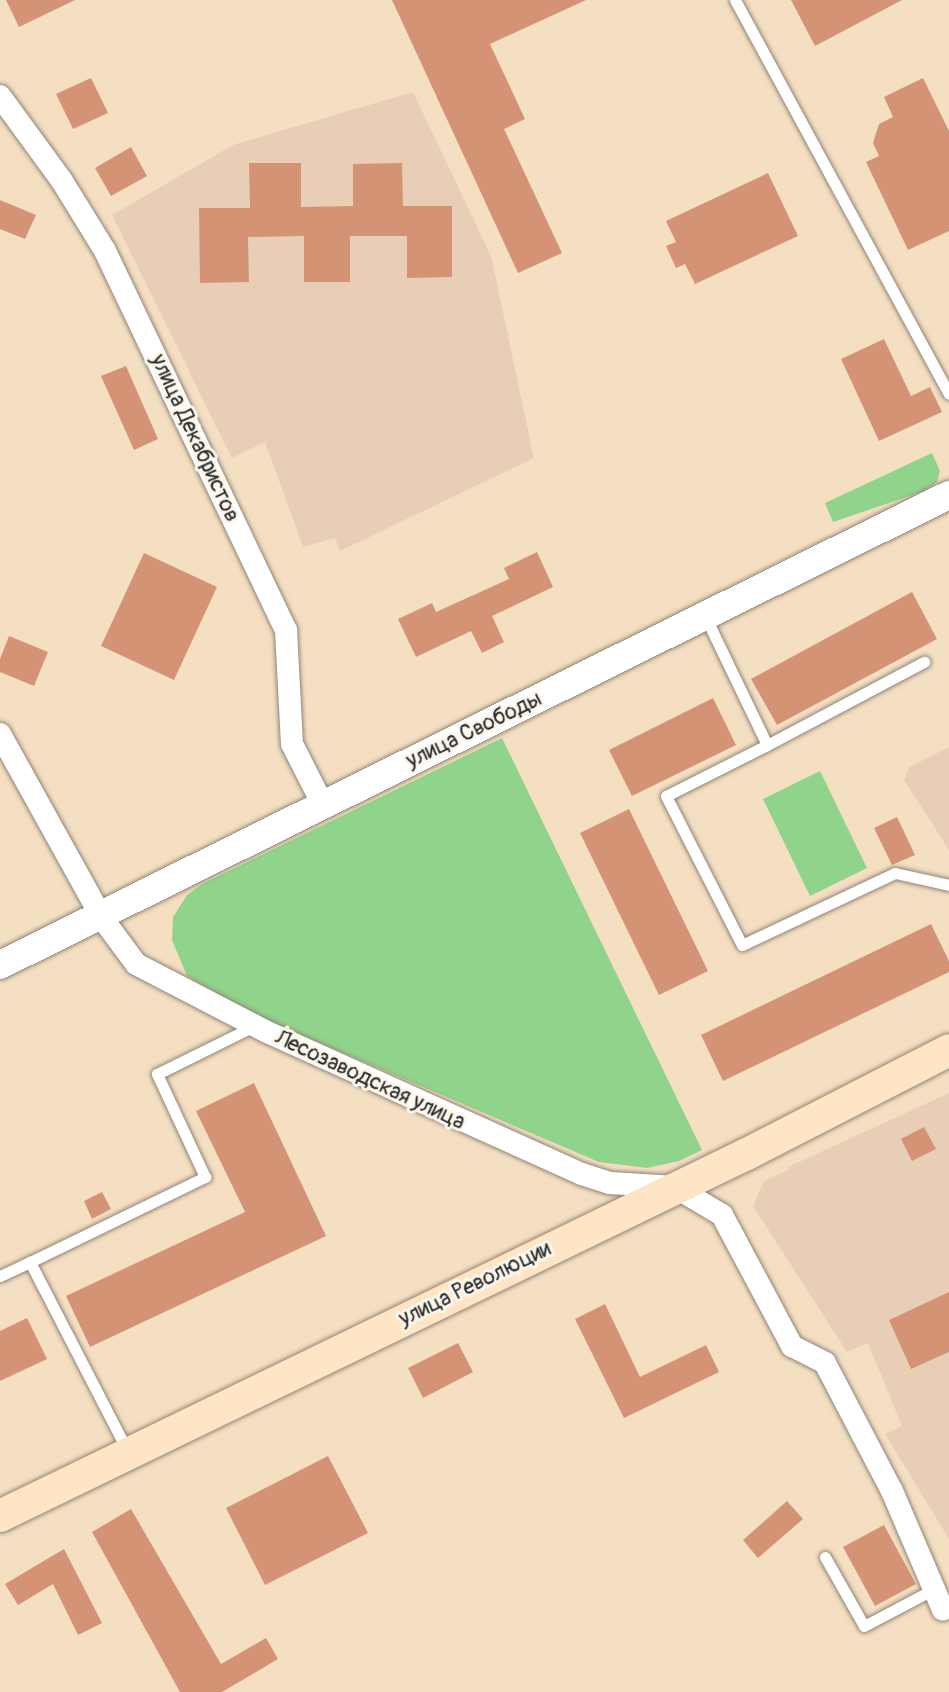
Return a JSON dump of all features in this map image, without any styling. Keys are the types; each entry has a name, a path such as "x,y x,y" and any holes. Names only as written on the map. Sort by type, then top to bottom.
{"main road":[{"name":"улица Революции","path":"0,1516 949,1050"}],"street":[{"name":"улица Декабристов","path":"0,96 62,181 105,251 286,630 292,744 323,805"},
{"name":"улица Свободы","path":"0,965 102,918 949,495"},
{"name":"Лесозаводская улица","path":"0,734 102,918 136,964 255,1026 582,1174 610,1183 675,1187 722,1215 792,1346 825,1363 892,1491 934,1589"},
{"path":"934,1589 943,1610"}],"lane":[{"path":"735,0 949,394"},
{"path":"705,616 767,745"},
{"path":"924,662 666,796 742,945 895,873 949,885"},
{"path":"0,1276 205,1177 157,1074 255,1026"},
{"path":"30,1262 129,1454"},
{"path":"825,1557 864,1626 934,1589"}],"shaded area":[{"path":"413,92 491,256 534,458 340,551 335,538 303,547 265,442 232,458 112,215 233,145"},
{"path":"949,747 949,850 904,780 909,767"},
{"path":"949,1093 949,1539 885,1434 902,1426 868,1343 847,1352 753,1206 764,1181 789,1170 788,1167"}],"green space":[{"path":"932,453 940,471 937,482 924,491 833,522 825,503"},
{"path":"502,738 702,1150 679,1161 647,1168 599,1162 252,1014 187,976 172,940 173,917 187,895 202,884"},
{"path":"820,771 867,868 810,896 763,799"}],"building":[{"path":"6,0 75,0 19,27"},
{"path":"392,0 586,0 490,44 525,119 504,129 562,253 518,273"},
{"path":"791,0 902,0 815,46"},
{"path":"91,78 108,113 73,129 56,94"},
{"path":"923,78 949,131 949,231 908,250 866,162 879,156 873,143 879,124 893,117 884,97"},
{"path":"131,147 147,176 111,196 95,168"},
{"path":"249,163 301,163 301,207 353,206 353,164 402,163 403,206 452,206 452,277 407,278 407,236 350,236 350,282 304,282 304,236 248,237 249,282 200,283 199,208 250,208"},
{"path":"768,173 798,236 695,284 685,264 676,268 666,246 676,242 666,221"},
{"path":"0,200 36,215 25,239 0,229"},
{"path":"884,339 911,396 930,387 942,412 879,441 841,359"},
{"path":"126,366 158,439 134,450 101,376"},
{"path":"537,552 553,587 492,616 504,642 482,653 471,631 416,657 398,619 432,603 436,612 509,579 504,568"},
{"path":"144,553 217,587 174,680 101,646"},
{"path":"912,592 937,639 777,725 751,679"},
{"path":"9,636 48,652 34,686 0,672 0,659"},
{"path":"713,698 736,745 632,796 609,750"},
{"path":"629,809 708,971 659,995 580,833"},
{"path":"897,817 915,855 892,865 874,828"},
{"path":"931,924 949,961 949,972 723,1081 701,1035"},
{"path":"254,1083 326,1236 90,1347 66,1296 245,1212 196,1111"},
{"path":"924,1127 936,1149 912,1161 901,1139"},
{"path":"102,1192 111,1209 92,1219 84,1201"},
{"path":"949,1292 949,1352 911,1369 889,1320"},
{"path":"605,1304 640,1377 706,1345 719,1372 624,1418 575,1319"},
{"path":"27,1318 47,1359 0,1381 0,1331"},
{"path":"458,1343 473,1372 423,1398 408,1368"},
{"path":"328,1456 368,1533 265,1585 226,1508"},
{"path":"787,1501 803,1519 758,1558 743,1540"},
{"path":"131,1509 221,1664 266,1638 278,1659 222,1692 180,1692 92,1532"},
{"path":"884,1525 916,1584 875,1606 843,1547"},
{"path":"64,1549 102,1623 78,1635 53,1584 18,1605 5,1584"}]}
